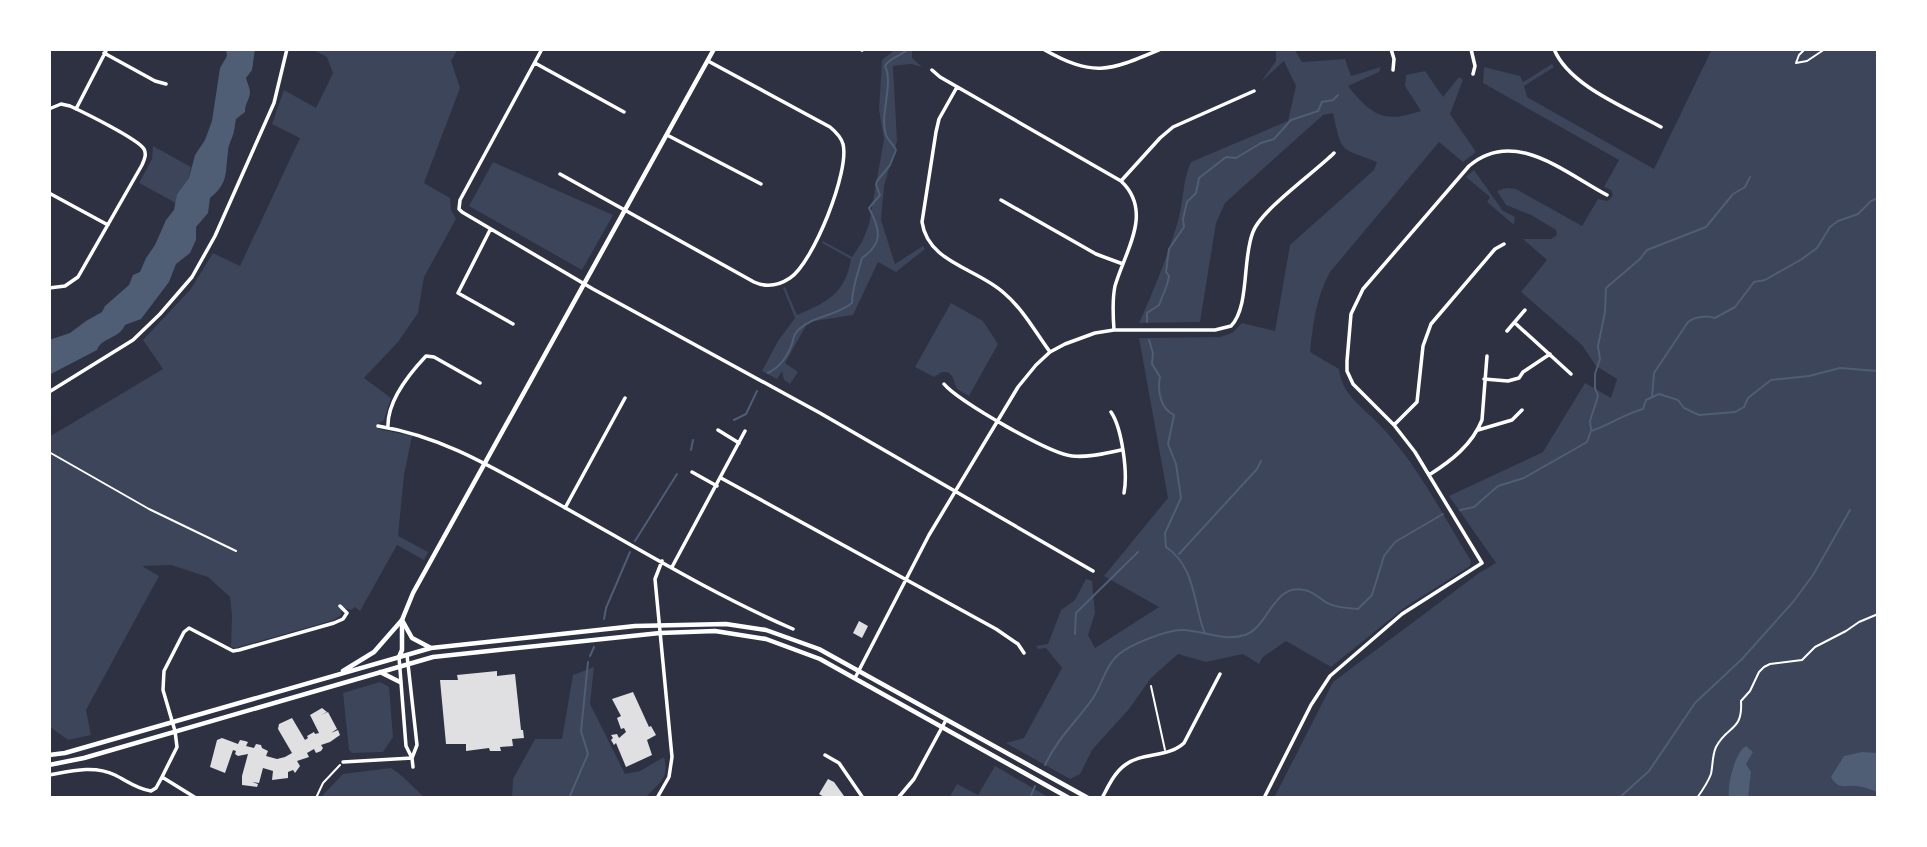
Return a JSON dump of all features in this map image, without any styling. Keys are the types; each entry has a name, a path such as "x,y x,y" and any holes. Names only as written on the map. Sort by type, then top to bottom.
{"main road":[{"path":"334,675 374,652 402,620 413,593 586,285 714,49"},
{"path":"402,620 412,638 431,648"},
{"path":"402,620 405,652"},
{"path":"49,755 172,723 400,657 405,652 660,625 726,624 766,630 819,649 1088,798"},
{"path":"49,765 84,758 407,663 451,654 660,633 715,632 766,639 798,649 1069,798"},
{"path":"380,671 400,682"}],"street":[{"path":"49,392 133,340 192,277 215,236 274,103 287,49"},
{"path":"542,49 460,201 459,209 586,285 957,491 1093,571"},
{"path":"1043,49 1080,67 1102,69 1124,65 1161,49"},
{"path":"1391,49 1393,70"},
{"path":"1471,49 1475,66 1473,74"},
{"path":"1554,49 1560,61 1578,80 1661,127"},
{"path":"76,109 106,51 155,81 166,84"},
{"path":"560,174 754,282 767,286 775,285 797,273 835,199 844,153 840,137 830,127 708,61"},
{"path":"535,63 624,112"},
{"path":"932,70 1121,181 1132,194 1137,216 1114,295 1114,330"},
{"path":"957,87 939,119 936,132 922,222 925,236 929,244 942,255 1002,290 1050,352"},
{"path":"1121,181 1173,127 1254,91"},
{"path":"49,110 61,104 76,109 133,141 146,153 142,165 78,277 65,286 49,288"},
{"path":"667,135 761,184"},
{"path":"1264,798 1311,705 1330,676 1402,614 1482,563 1429,475 1394,425 1349,378 1346,361 1351,314 1363,289 1458,177 1472,163 1491,152 1519,151 1545,161 1606,195"},
{"path":"854,678 929,535 1027,374 1050,352 1079,338 1114,330 1214,330 1231,326 1240,309 1250,242 1257,224 1334,153"},
{"path":"49,193 108,225"},
{"path":"1001,200 1096,254 1123,264"},
{"path":"491,230 458,293 513,324"},
{"path":"1394,425 1417,402 1423,346 1432,324 1495,249 1504,244"},
{"path":"1507,331 1525,310"},
{"path":"1515,323 1571,374"},
{"path":"1484,379 1519,379 1523,372 1550,354"},
{"path":"388,428 389,411 394,399 426,356 434,357 480,383"},
{"path":"1429,475 1454,459 1478,429 1482,420 1487,356"},
{"path":"944,384 958,397 1062,454 1088,456 1121,450"},
{"path":"565,508 625,398"},
{"path":"1478,429 1512,420 1522,410"},
{"path":"1111,412 1116,419 1126,474 1124,493"},
{"path":"378,426 431,438 565,508 740,605 793,629"},
{"path":"718,430 739,443"},
{"path":"673,567 745,431"},
{"path":"692,472 717,486"},
{"path":"721,478 996,629 1018,644 1024,653"},
{"path":"657,798 669,777 672,758 655,579 662,561"},
{"path":"49,775 96,769 114,774 140,789 156,788 177,747 163,690 164,671 184,632 189,628 226,648 239,650 334,623 347,613 340,606"},
{"path":"405,652 417,745 412,758"},
{"path":"400,657 406,746 413,767"},
{"path":"1102,798 1117,773 1127,763 1177,749 1184,743 1220,674"},
{"path":"898,798 914,779 946,719"},
{"path":"825,755 839,763 863,798"},
{"path":"343,762 412,758"},
{"path":"162,777 196,798"}],"lane":[{"path":"1151,686 1166,752"}],"path":[{"path":"1805,49 1796,63 1807,61 1825,49"},
{"path":"49,452 149,509 236,551"},
{"path":"1697,798 1709,779 1716,748 1739,722 1741,701 1750,691 1759,672 1770,664 1802,660 1815,647 1878,614"},
{"path":"316,798 323,783 343,762"}],"shaded area":[{"path":"226,49 255,49 252,70 246,78 250,93 245,112 236,119 223,182 210,198 208,213 196,227 196,240 190,253 176,264 169,282 141,319 125,325 97,350 49,375 49,340 70,333 102,312 105,306 129,285 133,275 140,272 155,245 166,220 174,210 177,194 189,178 195,155 205,140 212,121 220,68 227,56"},
{"path":"312,49 458,49 451,61 460,88 424,183 450,198 451,210 456,219 424,277 418,313 398,342 364,378 391,398 378,429 412,436 404,475 398,536 428,552 424,560 397,545 360,611 355,607 351,610 342,607 341,615 334,620 235,648 231,647 230,597 208,577 171,565 142,566 159,576 86,710 91,735 68,740 49,726 49,437 163,369 143,340 190,290 213,253 240,266 300,138 272,124 284,90 316,108 333,73 327,57"},
{"path":"896,49 912,49 912,58 922,67 911,64 893,66 897,141 884,186 881,220 895,264 923,246 925,249 896,272 878,262 853,315 808,322 785,363 798,372 790,384 784,380 782,371 777,379 762,371 778,341 795,318 783,288 785,287 797,315 826,301 844,281 851,259 822,243 823,241 852,257 869,224 884,139 879,110 882,60"},
{"path":"1276,49 1294,49 1302,62 1345,59 1351,76 1381,67 1379,72 1348,86 1372,110 1388,116 1397,117 1421,111 1405,86 1406,75 1425,71 1443,97 1459,77 1463,80 1450,114 1476,152 1463,162 1439,142 1330,272 1318,301 1310,352 1339,369 1348,392 1404,453 1471,561 1470,566 1404,608 1331,667 1286,641 1263,657 1259,664 1243,654 1206,662 1178,654 1151,678 1129,709 1092,750 1080,774 1070,779 1006,743 1024,738 1062,668 1046,648 1038,649 1036,646 1048,644 1061,610 1075,600 1086,579 1092,581 1095,613 1088,635 1095,648 1159,607 1104,576 1168,498 1139,338 1220,337 1232,333 1242,323 1275,331 1290,245 1374,170 1377,162 1344,148 1338,136 1333,113 1323,115 1225,203 1216,223 1200,322 1139,323 1174,234 1191,162 1288,121 1296,86 1284,61 1261,82 1276,61"},
{"path":"1712,49 1878,49 1878,798 1274,798 1333,682 1496,563 1449,496 1543,452 1585,383 1611,398 1617,379 1596,366 1582,345 1521,292 1547,260 1523,239 1551,239 1557,235 1556,230 1531,215 1506,205 1497,191 1516,189 1582,226 1598,199 1608,201 1613,195 1611,190 1604,187 1619,160 1483,83 1484,67 1520,76 1523,82 1552,64 1554,67 1524,86 1527,97 1654,169"},
{"path":"153,146 191,167 189,178 177,194 176,203 139,183 152,159"},
{"path":"493,162 613,215 582,270 469,206"},
{"path":"1474,170 1503,211 1515,217 1514,225 1487,202 1490,197 1466,177"},
{"path":"951,303 983,321 998,344 969,396 957,389 949,373 942,372 934,377 915,367"},
{"path":"594,667 590,704 625,774 640,771 664,757 666,771 662,780 645,798 512,798 513,779 535,739 562,739 573,675"},
{"path":"380,682 389,687 393,737 383,752 352,753 349,750 343,693"},
{"path":"1746,746 1753,752 1746,764 1751,772 1748,798 1729,798 1733,769 1738,755"},
{"path":"1862,752 1878,753 1878,792 1859,786 1839,785 1831,777 1844,756"},
{"path":"995,766 1050,798 949,798 957,784 978,795"},
{"path":"391,768 425,798 320,798 343,774"}],"building":[{"path":"859,621 868,626 862,638 853,633"},
{"path":"497,671 497,676 515,674 524,738 512,739 513,746 500,747 501,751 490,751 489,748 466,751 466,744 446,744 440,680 458,680 457,675"},
{"path":"633,692 649,727 651,726 656,735 647,740 652,755 626,767 616,743 614,745 611,740 611,735 617,734 619,738 626,732 624,728 621,729 617,718 621,716 612,699"},
{"path":"322,708 327,712 321,715 328,712 337,729 331,733 338,730 340,735 321,745 321,751 316,753 314,749 307,753 309,757 297,761 300,766 295,773 293,770 288,772 288,778 272,780 273,771 263,768 259,783 252,782 258,784 257,787 242,785 248,754 238,756 233,750 225,773 210,767 217,740 222,738 238,744 240,740 245,741 248,742 246,746 254,748 256,744 261,745 268,751 266,756 277,759 285,757 292,753 278,729 279,724 292,718 305,740 314,732 319,733 310,715"},
{"path":"828,779 834,782 844,796 842,798 826,798 819,794"}],"waterway":[{"path":"768,373 785,358 798,330 811,321 852,303 862,258 877,241 876,223 869,208 880,195 877,181 890,165 896,150 884,127 888,82 885,66 908,49"},
{"path":"1147,322 1147,313 1159,305 1167,285 1169,249 1184,227 1187,202 1196,193 1199,178 1226,157 1236,158 1261,143 1274,139 1291,120 1318,111 1322,102 1333,100 1338,95"},
{"path":"1591,429 1590,421 1598,396 1595,374 1600,359 1598,346 1605,312 1606,288 1647,250 1706,227 1733,194 1745,187 1750,177"},
{"path":"1652,397 1654,373 1688,322 1701,317 1715,318 1735,307 1754,282 1765,280 1802,259 1817,248 1830,227 1858,214 1878,198"},
{"path":"1149,340 1153,353 1152,364 1160,377 1161,399 1166,409 1174,415 1168,444 1176,464 1181,498 1165,533 1166,547 1176,555 1188,575 1205,634"},
{"path":"1460,510 1474,507 1498,486 1524,478 1587,442 1591,431 1643,409 1646,400 1659,394 1678,400 1684,408 1699,415 1735,412 1744,407 1748,398 1771,380 1809,376 1840,368 1878,371"},
{"path":"734,420 746,414 757,391"},
{"path":"691,450 693,440"},
{"path":"1179,554 1257,469 1261,461"},
{"path":"635,541 677,474"},
{"path":"1619,798 1649,771 1695,703 1742,659 1793,602 1813,575 1850,510"},
{"path":"1045,765 1060,739 1094,696 1110,665 1123,651 1167,632 1182,630 1228,637 1245,635 1260,624 1278,599 1294,590 1310,592 1334,606 1358,609 1372,595 1384,556 1395,542 1443,514"},
{"path":"604,619 606,608 630,552"},
{"path":"1075,634 1076,613 1138,552"},
{"path":"590,656 594,647"},
{"path":"569,798 588,754 581,731 588,662"},
{"path":"1030,798 1035,786"}]}
